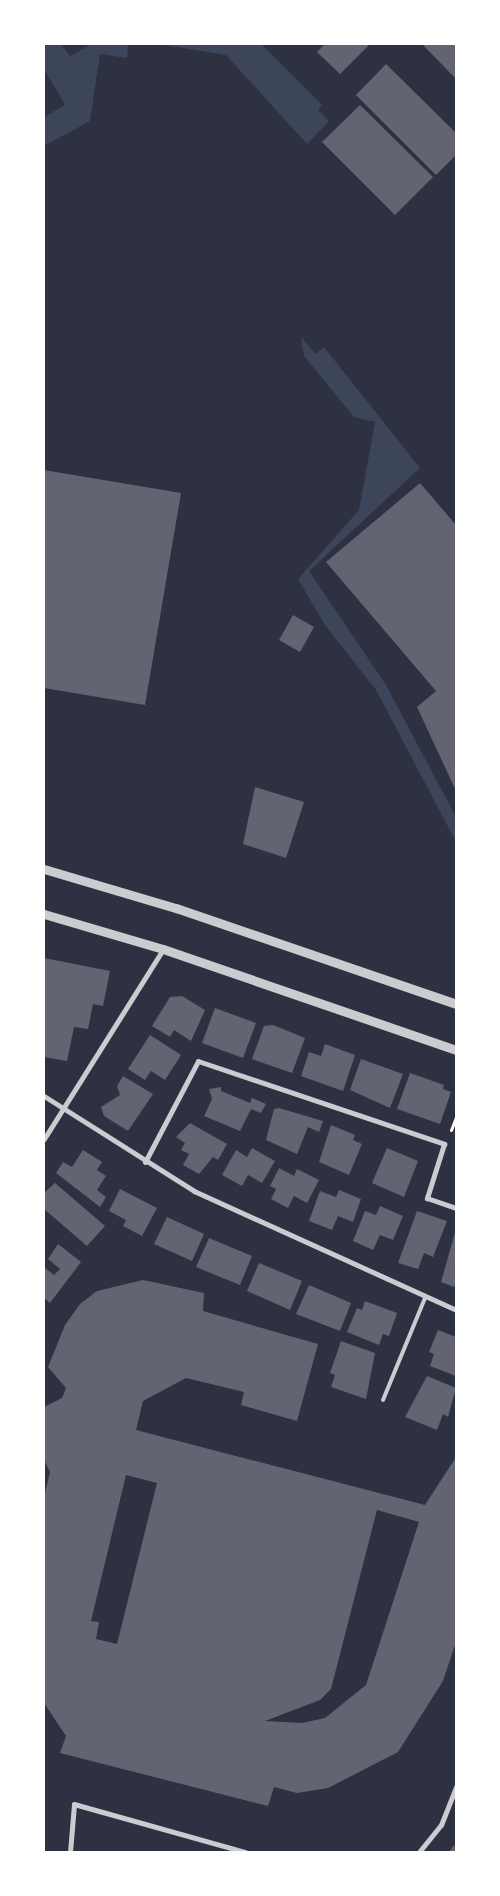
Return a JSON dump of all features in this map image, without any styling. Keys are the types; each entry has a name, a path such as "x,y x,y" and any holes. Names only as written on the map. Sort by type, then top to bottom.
{"street":[{"path":"44,869 176,908 456,1004"},
{"path":"44,914 163,949 456,1050"},
{"path":"44,1139 66,1107 163,949"},
{"path":"145,1162 198,1061 444,1144 427,1198 456,1208"},
{"path":"44,1096 66,1107 145,1162 194,1191 456,1310"},
{"path":"419,1852 442,1825 456,1787"},
{"path":"70,1852 74,1804 245,1852"}],"lane":[{"path":"383,1400 426,1298"}],"shaded area":[{"path":"44,44 61,44 70,56 92,44 128,44 127,58 100,54 90,121 44,146 44,117 65,105 44,69"},
{"path":"158,44 261,44 322,105 318,110 329,121 307,144 226,55"},
{"path":"301,337 316,354 324,347 420,468 309,571 386,685 456,817 455,840 376,690 325,625 298,579 359,510 375,422 354,417 304,356"}],"building":[{"path":"325,44 370,44 340,74 317,52"},
{"path":"422,44 456,44 456,79"},
{"path":"386,64 456,133 456,155 436,175 356,95"},
{"path":"360,105 433,177 395,215 322,142"},
{"path":"44,470 181,493 145,705 44,688"},
{"path":"420,483 456,525 456,791 417,707 436,691 326,562"},
{"path":"293,615 314,627 300,652 279,640"},
{"path":"255,787 304,802 286,858 243,844"},
{"path":"44,958 110,971 103,1006 93,1004 88,1029 74,1027 67,1061 44,1057"},
{"path":"182,996 205,1010 191,1041 174,1030 170,1037 152,1026 170,997"},
{"path":"215,1008 256,1023 243,1058 202,1043"},
{"path":"273,1025 305,1038 292,1073 252,1059 264,1026"},
{"path":"150,1035 181,1055 165,1080 151,1071 145,1080 128,1069"},
{"path":"325,1044 355,1055 343,1091 301,1076 309,1052 321,1056"},
{"path":"361,1059 403,1074 390,1108 350,1090"},
{"path":"410,1073 444,1085 443,1089 451,1092 440,1124 397,1109"},
{"path":"123,1076 153,1094 128,1131 104,1116 101,1107 120,1095 117,1086"},
{"path":"221,1087 221,1091 250,1103 252,1098 266,1104 261,1113 251,1109 240,1131 204,1116 212,1099 209,1089"},
{"path":"279,1108 323,1121 319,1132 308,1127 297,1154 266,1140 274,1109"},
{"path":"190,1123 227,1144 218,1160 213,1157 199,1174 183,1165 189,1154 181,1150 185,1143 176,1137"},
{"path":"331,1125 355,1135 353,1140 362,1144 349,1175 319,1162"},
{"path":"252,1148 275,1161 262,1183 248,1175 242,1186 222,1175 236,1150 247,1157"},
{"path":"387,1148 418,1161 404,1197 372,1183"},
{"path":"83,1150 102,1162 97,1170 106,1176 97,1190 106,1197 100,1207 56,1173 63,1162 72,1167"},
{"path":"279,1168 294,1176 297,1169 319,1180 307,1203 294,1196 288,1208 271,1199 276,1189 270,1186"},
{"path":"55,1183 105,1226 87,1246 44,1209 44,1193"},
{"path":"120,1189 157,1208 142,1236 123,1226 126,1220 109,1211"},
{"path":"339,1190 361,1199 353,1222 338,1216 332,1230 309,1221 320,1191 336,1197"},
{"path":"380,1206 403,1216 393,1240 380,1235 373,1250 353,1241 365,1211 376,1215"},
{"path":"417,1211 447,1221 433,1257 424,1253 418,1269 398,1263"},
{"path":"167,1217 204,1234 192,1261 154,1244"},
{"path":"456,1229 456,1281 454,1287 441,1282"},
{"path":"209,1238 252,1256 240,1285 196,1267"},
{"path":"58,1244 81,1262 50,1303 44,1298 44,1267 54,1275 60,1269 48,1259"},
{"path":"259,1263 302,1281 290,1310 247,1291"},
{"path":"143,1280 204,1293 203,1311 318,1344 297,1421 241,1405 244,1392 186,1378 143,1401 136,1430 425,1505 456,1457 456,1642 443,1681 398,1752 328,1788 297,1793 274,1787 268,1806 60,1753 66,1736 44,1703 44,1497 50,1472 44,1460 44,1407 62,1398 66,1388 48,1367 65,1325 80,1304 97,1291","holes":["126,1475 157,1483 117,1644 96,1639 99,1622 91,1621","377,1510 419,1522 366,1685 325,1718 302,1723 265,1721 320,1700 331,1689"]},
{"path":"309,1285 351,1303 340,1331 296,1314"},
{"path":"365,1301 397,1313 389,1336 383,1334 379,1345 347,1332 357,1308 362,1310"},
{"path":"438,1330 456,1337 456,1376 430,1366 434,1354 429,1352"},
{"path":"341,1341 375,1353 366,1399 331,1387 335,1375 330,1373"},
{"path":"427,1376 456,1388 448,1417 443,1414 437,1430 405,1417"},
{"path":"454,1845 456,1852 449,1852"}]}
